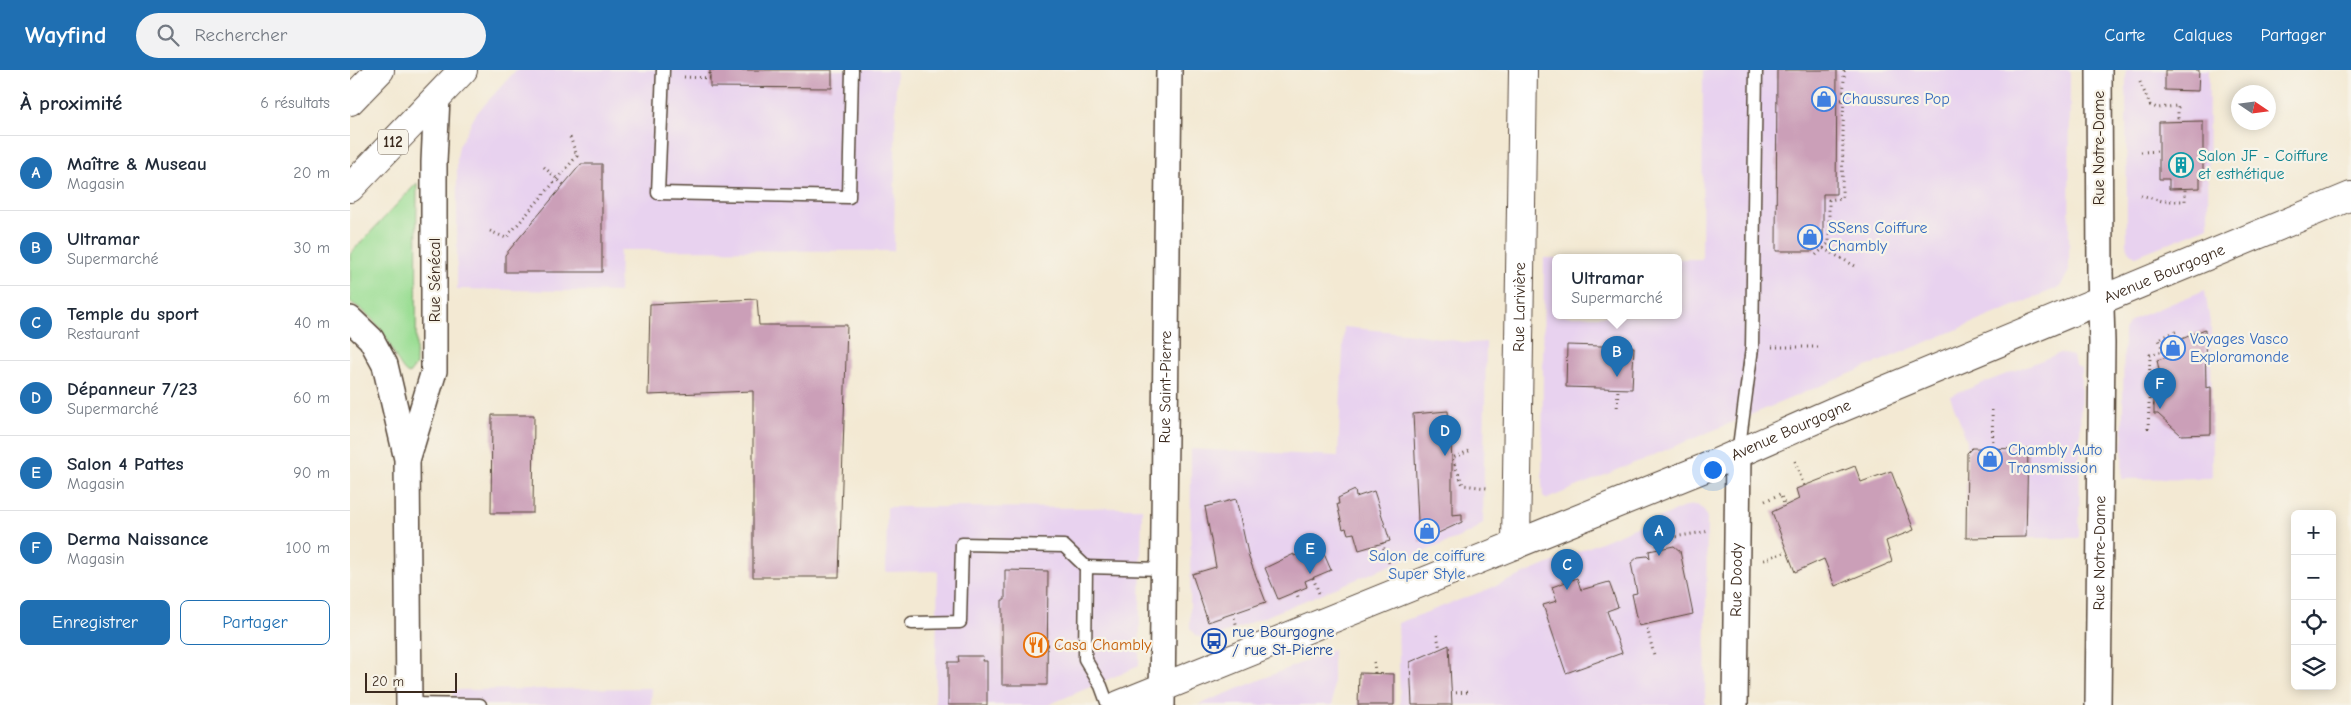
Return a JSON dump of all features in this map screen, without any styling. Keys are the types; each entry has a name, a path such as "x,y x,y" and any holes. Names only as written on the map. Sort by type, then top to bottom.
{"street":[{"path":"350,101 380,70"},
{"name":"112","path":"350,188 463,70"},
{"name":"Rue Saint-Pierre","path":"1161,696 1169,70"},
{"name":"Rue Larivière","path":"1516,545 1523,70"},
{"name":"Rue Notre-Dame","path":"2098,705 2102,344 2100,300 2099,70"},
{"name":"Rue Sénécal","path":"407,459 434,371 434,162 437,96"},
{"name":"Avenue Bourgogne","path":"1120,705 1161,696 1516,545 1738,454 2100,300 2351,196"},
{"name":"Rue Sénécal","path":"350,319 363,329 371,339 385,365 407,459 409,705"},
{"name":"Rue Doody","path":"1735,705 1738,454"}],"lane":[{"path":"663,70 658,193 849,197 852,70"},
{"path":"1738,454 1752,348 1756,70"},
{"path":"912,623 960,622 962,544 1064,546 1086,567 1162,568"},
{"path":"1086,567 1085,659 1100,684 1108,705"},
{"path":"409,705 480,705"}],"path":[{"path":"677,77 710,78 710,70"},
{"path":"1816,255 1829,243 1829,200 1842,198 1844,70"},
{"path":"2140,82 2150,105 2157,108 2178,106 2178,121"},
{"path":"1836,100 1863,99"},
{"path":"490,230 506,238 558,180 578,156 570,136"},
{"path":"2141,152 2159,152"},
{"path":"544,167 564,185"},
{"path":"2141,195 2162,201 2185,201 2185,188"},
{"path":"1819,246 1855,266"},
{"path":"2163,351 2159,339 2177,331"},
{"path":"1752,348 1819,346"},
{"path":"2148,429 2150,355 2169,349"},
{"path":"1617,412 1618,388"},
{"path":"2149,405 2154,406"},
{"path":"1992,410 1993,448"},
{"path":"1469,451 1452,458 1463,485 1487,488"},
{"path":"1794,458 1804,486"},
{"path":"1759,503 1780,494 1785,506"},
{"path":"1652,516 1658,549"},
{"path":"1656,540 1710,531"},
{"path":"1382,543 1391,568"},
{"path":"1759,562 1787,551"},
{"path":"1555,555 1565,582"},
{"path":"1313,578 1321,597"},
{"path":"1233,613 1238,631"},
{"path":"1646,624 1654,656"},
{"path":"1438,635 1440,649"},
{"path":"1374,662 1374,673"},
{"path":"1451,693 1470,692"}],"shaded area":[{"path":"516,70 896,70 894,251 620,250 619,292 457,289 457,157 459,146 476,114"},
{"path":"1703,70 2070,70 2069,271 2060,287 1547,499 1543,496 1542,482 1544,258 1552,258 1552,319 1682,319 1682,259 1702,259"},
{"path":"2126,70 2209,70 2208,227 2136,256 2130,253 2127,248"},
{"path":"2205,290 2211,329 2212,478 2122,479 2124,330 2131,321 2138,317"},
{"path":"1344,327 1414,334 1470,343 1486,342 1483,523 1472,532 1218,636 1205,639 1197,636 1190,628 1191,449 1338,456"},
{"path":"2060,353 2073,356 2075,365 2081,368 2079,538 1966,538 1967,441 1950,396"},
{"path":"1697,505 1704,510 1707,518 1705,705 1400,705 1398,623 1486,590 1687,506"},
{"path":"887,507 1142,508 1139,666 1048,705 935,705 938,571 886,572"},
{"path":"1333,650 1333,705 1198,705"},
{"path":"652,688 651,705 452,705 453,690"}],"green space":[{"path":"417,183 416,365 409,374 405,372 398,362 379,327 363,311 350,302 350,254"}],"building":[{"path":"710,70 832,70 832,88 710,87"},
{"path":"1777,70 1837,70 1836,194 1823,194 1823,241 1813,251 1776,251"},
{"path":"2165,70 2199,70 2198,91 2165,90"},
{"name":"Salon JF - Coiffure et esthétique","path":"2203,121 2203,178 2200,178 2200,188 2169,189 2169,179 2159,179 2159,122"},
{"path":"581,164 602,164 602,272 505,272 505,255"},
{"path":"757,299 759,325 847,325 839,577 753,577 753,391 648,395 650,304"},
{"path":"2205,329 2206,388 2211,387 2211,434 2181,435 2158,414 2154,414 2154,398 2165,399 2157,360 2171,356 2168,345"},
{"path":"1567,345 1634,347 1632,389 1566,387"},
{"path":"1448,411 1452,458 1452,515 1462,514 1462,522 1419,542 1413,414"},
{"path":"492,415 534,415 533,513 491,513"},
{"path":"1972,448 2028,449 2026,537 1966,538 1967,453"},
{"path":"1855,466 1861,482 1891,471 1914,530 1886,541 1892,562 1835,586 1824,559 1795,572 1772,512 1799,499 1796,489"},
{"path":"1355,490 1356,497 1374,491 1390,541 1359,550 1354,533 1348,534 1346,528 1343,529 1337,504 1339,504 1338,498"},
{"path":"1236,499 1249,558 1266,602 1208,622 1192,574 1216,567 1205,507"},
{"path":"1674,546 1680,551 1693,614 1639,626 1632,594 1637,593 1631,563 1638,557 1647,556 1650,559 1649,551"},
{"path":"1321,547 1331,570 1305,581 1307,587 1278,599 1265,568 1294,554 1294,556"},
{"path":"1005,570 1048,571 1047,685 1002,685 1002,600 1005,600"},
{"path":"1577,578 1581,590 1609,582 1618,607 1607,611 1622,653 1566,673 1543,605 1557,601 1552,587"},
{"path":"1449,645 1452,705 1412,705 1410,662"},
{"path":"958,656 983,656 982,661 987,661 987,705 948,705 948,662 959,662"},
{"path":"1359,673 1394,674 1394,705 1358,705"}],"place":[{"name":"Chaussures Pop","path":"1824,99"},
{"name":"Salon JF - Coiffure et esthétique","path":"2181,165"},
{"name":"SSens Coiffure Chambly","path":"1810,237"},
{"name":"Voyages Vasco Exploramonde","path":"2173,348"},
{"name":"Ultramar","path":"1617,377"},
{"name":"Derma Naissance","path":"2160,409"},
{"name":"Dépanneur 7/23","path":"1445,456"},
{"name":"Chambly Auto Transmission","path":"1990,459"},
{"name":"Salon de coiffure Super Style","path":"1427,531"},
{"name":"Maître & Museau","path":"1659,556"},
{"name":"Salon 4 Pattes","path":"1310,574"},
{"name":"Temple du sport","path":"1567,590"},
{"name":"rue Bourgogne / rue St-Pierre","path":"1214,641"},
{"name":"Casa Chambly","path":"1036,645"}]}
